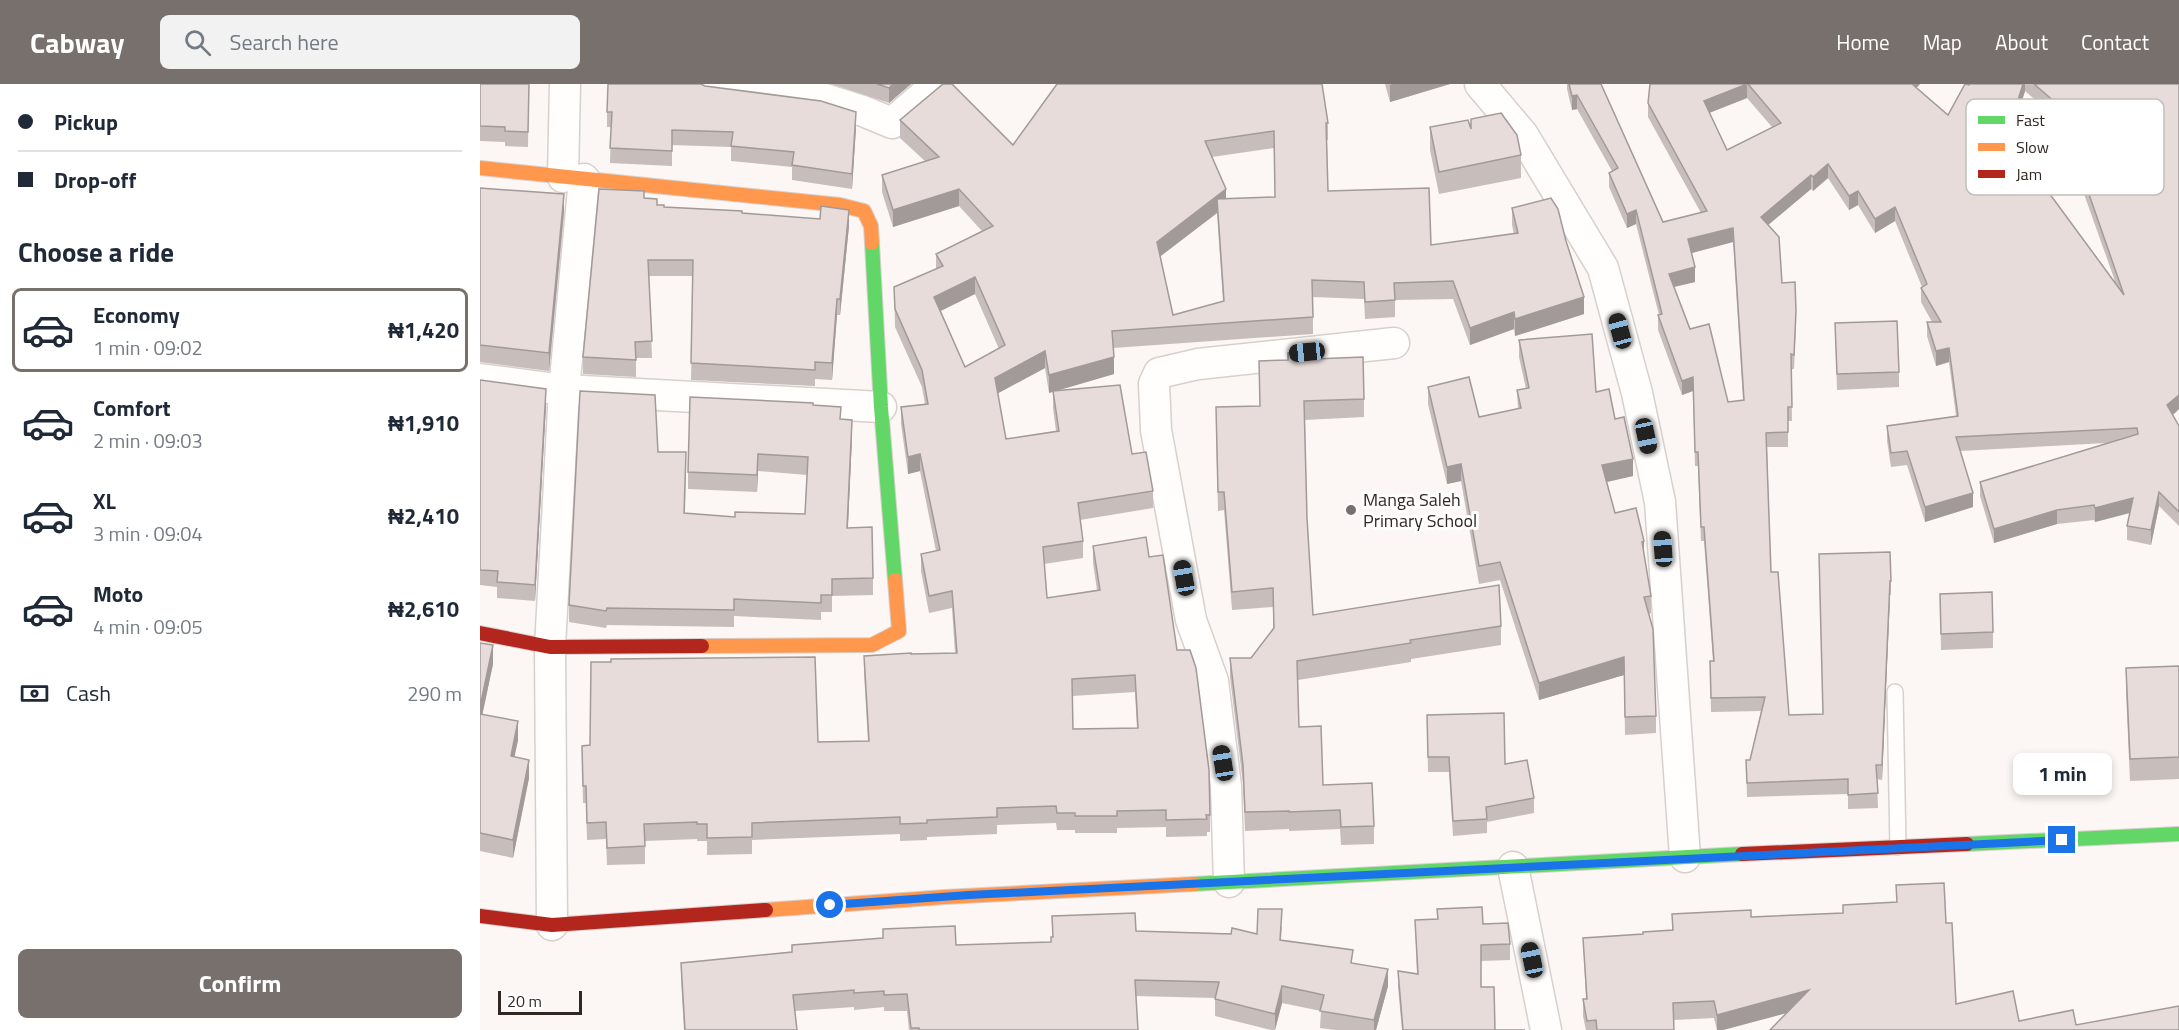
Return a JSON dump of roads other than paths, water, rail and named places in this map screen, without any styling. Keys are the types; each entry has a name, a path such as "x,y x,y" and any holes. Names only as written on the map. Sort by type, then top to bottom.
{"street":[{"path":"552,925 550,647 573,178 565,84"},
{"path":"708,84 825,99 892,123 937,84"},
{"path":"1480,84 1523,135 1603,268 1628,359 1660,502 1685,858"},
{"path":"480,168 840,205 864,211 871,226 881,406 899,631 872,645 550,647 480,633"},
{"path":"1229,882 1226,786 1213,681 1191,620 1156,430 1154,384 1159,372 1198,364 1394,343"},
{"path":"480,380 564,390 881,406"},
{"path":"480,916 552,925 933,897 2179,834"},
{"path":"1513,867 1546,1030"}],"lane":[{"path":"1895,692 1898,847"}],"place":[{"name":"Manga Saleh Primary School","path":"1351,510"}]}
